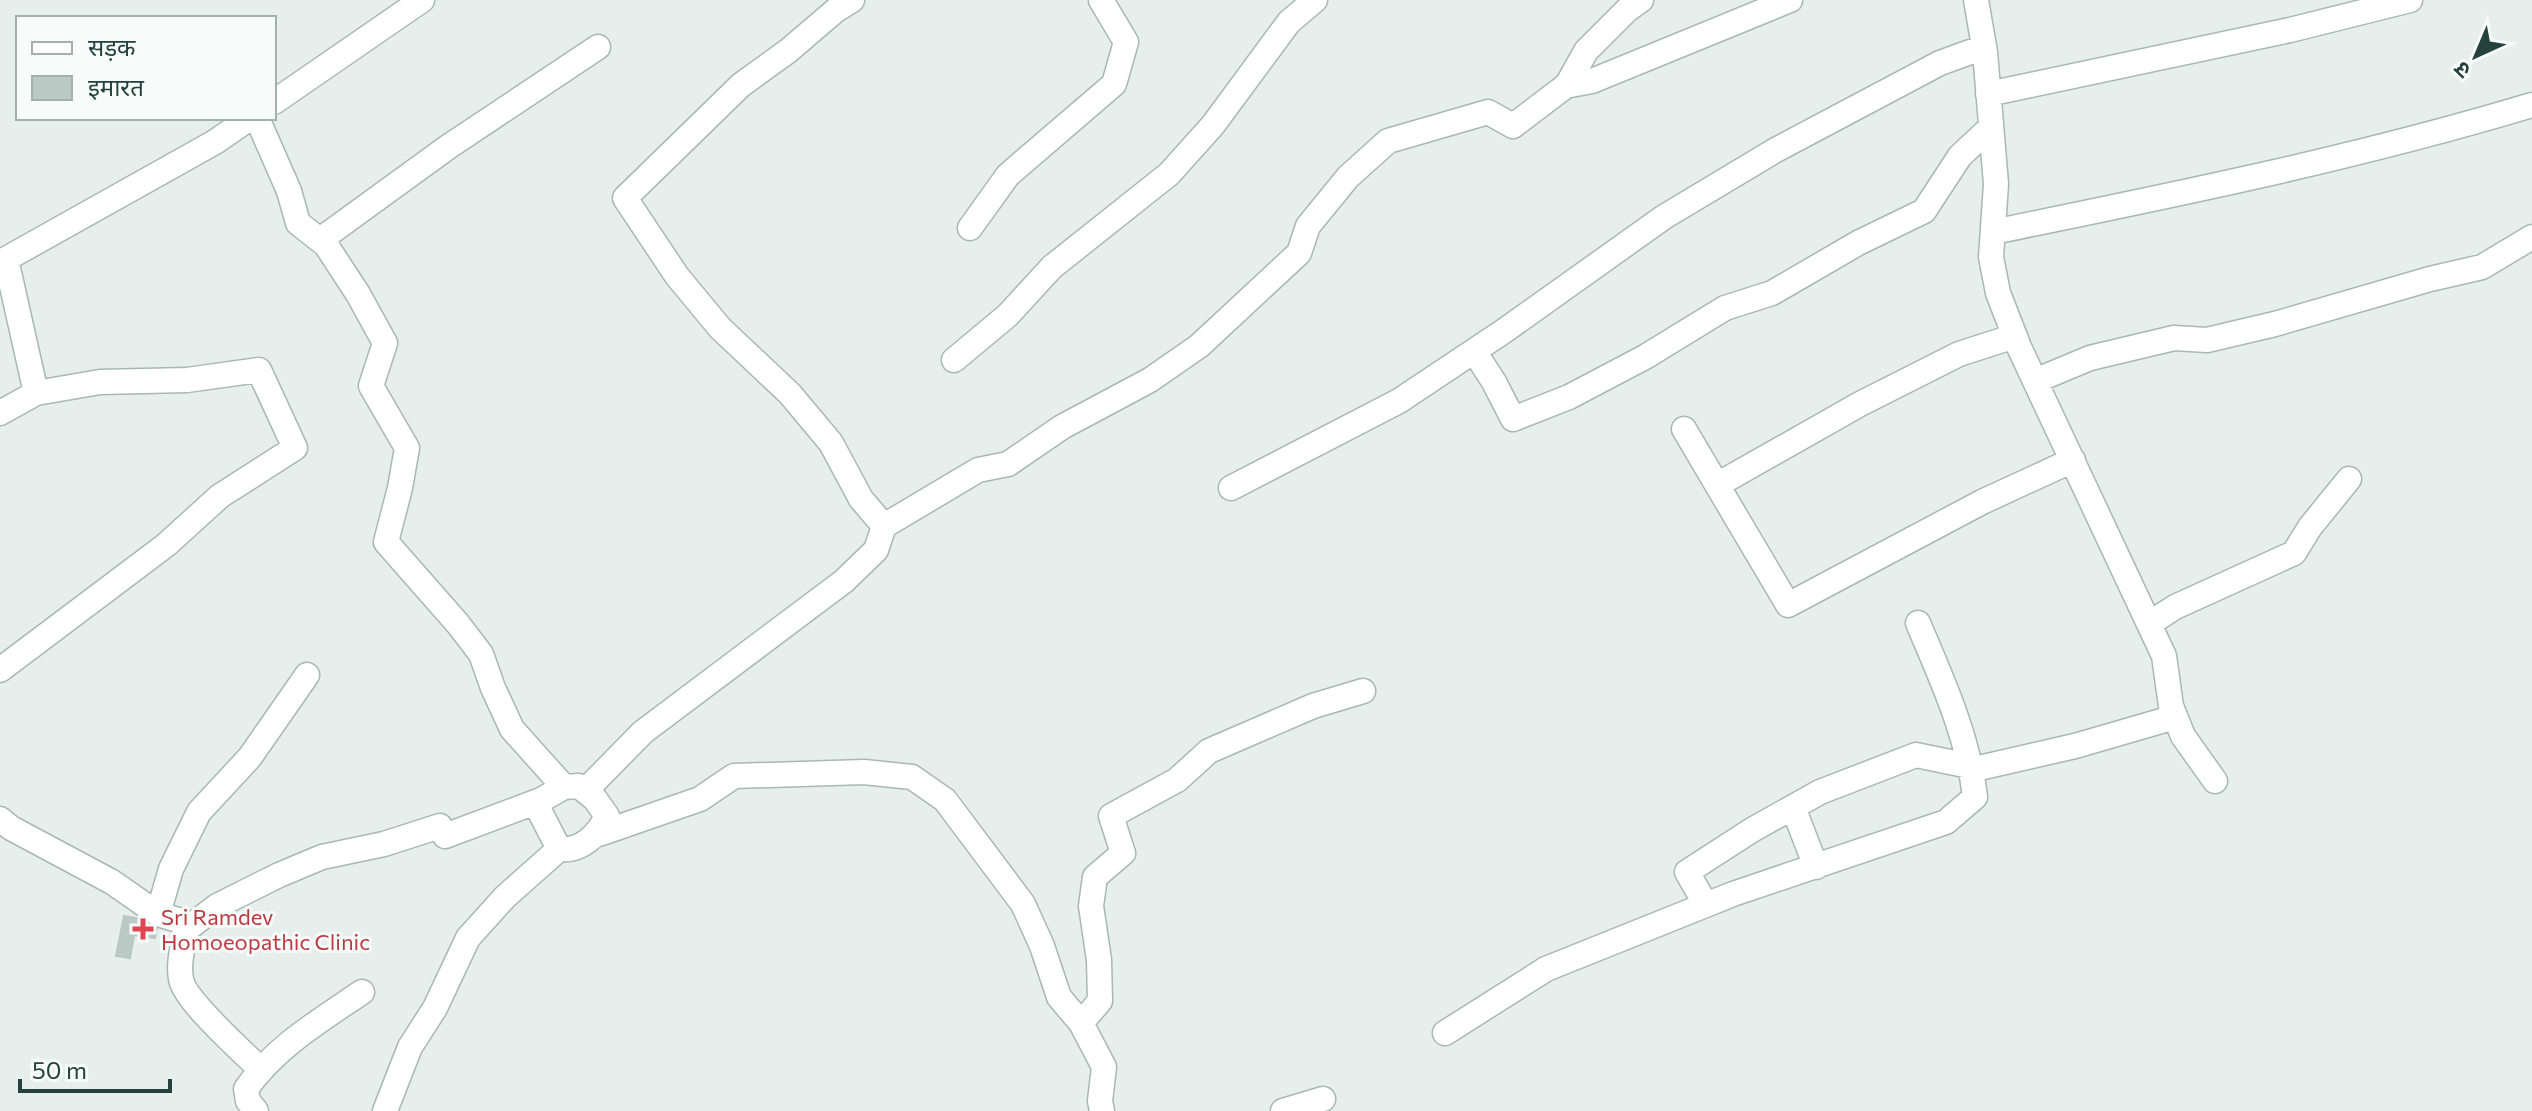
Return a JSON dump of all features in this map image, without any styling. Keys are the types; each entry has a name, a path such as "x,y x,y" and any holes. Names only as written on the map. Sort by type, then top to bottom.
{"street":[{"path":"276,101 422,0"},
{"path":"852,0 741,85 625,198 677,276 720,328 790,394 831,443 861,499 884,526"},
{"path":"970,228 1008,175 1114,84 1126,42 1101,0"},
{"path":"954,360 1008,315 1052,267 1169,174 1213,125 1289,22 1315,0"},
{"path":"260,1069 194,1003 181,983 180,957 187,929 217,906 322,857 384,844 440,826 445,836 575,789 643,732 844,581 876,550 884,526 978,470 1008,464 1062,427 1150,380 1199,346 1299,253 1308,226 1348,177 1388,141 1488,112 1513,126 1565,86 1586,51 1641,0"},
{"path":"1565,86 1592,81 1790,0"},
{"path":"1976,0 1984,47 1996,184 1991,257 1998,293 2035,381 2164,656 2171,706 2183,736 2215,781"},
{"path":"1988,94 2290,30 2410,0"},
{"path":"320,240 448,147 598,47"},
{"path":"1231,488 1399,401 1664,217 1774,151 1940,63 1984,47"},
{"path":"1993,232 2445,131 2532,105"},
{"path":"36,393 6,259 215,142 247,120"},
{"path":"258,120 289,191 298,223 326,245 385,343 371,386 407,448 386,542 481,654 512,729 575,789 595,799 607,816 599,834"},
{"path":"1474,351 1513,419 1569,397 1645,357 1725,308 1772,293 1858,243 1924,211 1960,156 1990,128"},
{"path":"2035,381 2090,358 2174,338 2207,340 2482,267 2532,237"},
{"path":"1717,485 1860,404 1959,354 2015,336"},
{"path":"0,413 36,393 100,382 187,380 259,370 295,448 220,496 166,545 0,670"},
{"path":"1684,429 1788,605 1982,502 2073,460"},
{"path":"2149,624 2175,607 2294,553 2310,527 2349,479"},
{"path":"1445,1033 1546,969 1706,905 1946,822 1975,797 1972,767 1956,714 1918,623"},
{"path":"158,914 171,869 199,812 250,757 307,675"},
{"path":"1081,1023 1100,1001 1099,960 1091,906 1095,877 1123,853 1111,816 1177,780 1209,751 1313,706 1363,691"},
{"path":"1706,905 1687,872 1752,830 1820,792 1916,755 1979,768 2075,746 2175,717"},
{"path":"559,849 571,851 599,834 700,799 734,776 864,772 912,777 945,800 1023,904 1048,961 1059,997 1081,1023 1104,1067 1100,1101 1102,1111"},
{"path":"541,800 539,810 559,849"},
{"path":"1793,807 1816,867"},
{"path":"0,819 11,828 112,882 158,914 178,920 187,929"},
{"path":"385,1111 410,1047 435,1008 468,938 505,897 559,849"},
{"path":"246,1108 246,1089 260,1069 306,1030 362,992"},
{"path":"1283,1111 1323,1099"}],"building":[{"path":"124,916 158,922 155,938 134,935 130,958 116,956"}],"place":[{"name":"Sri Ramdev Homoeopathic Clinic","path":"143,929"}]}
